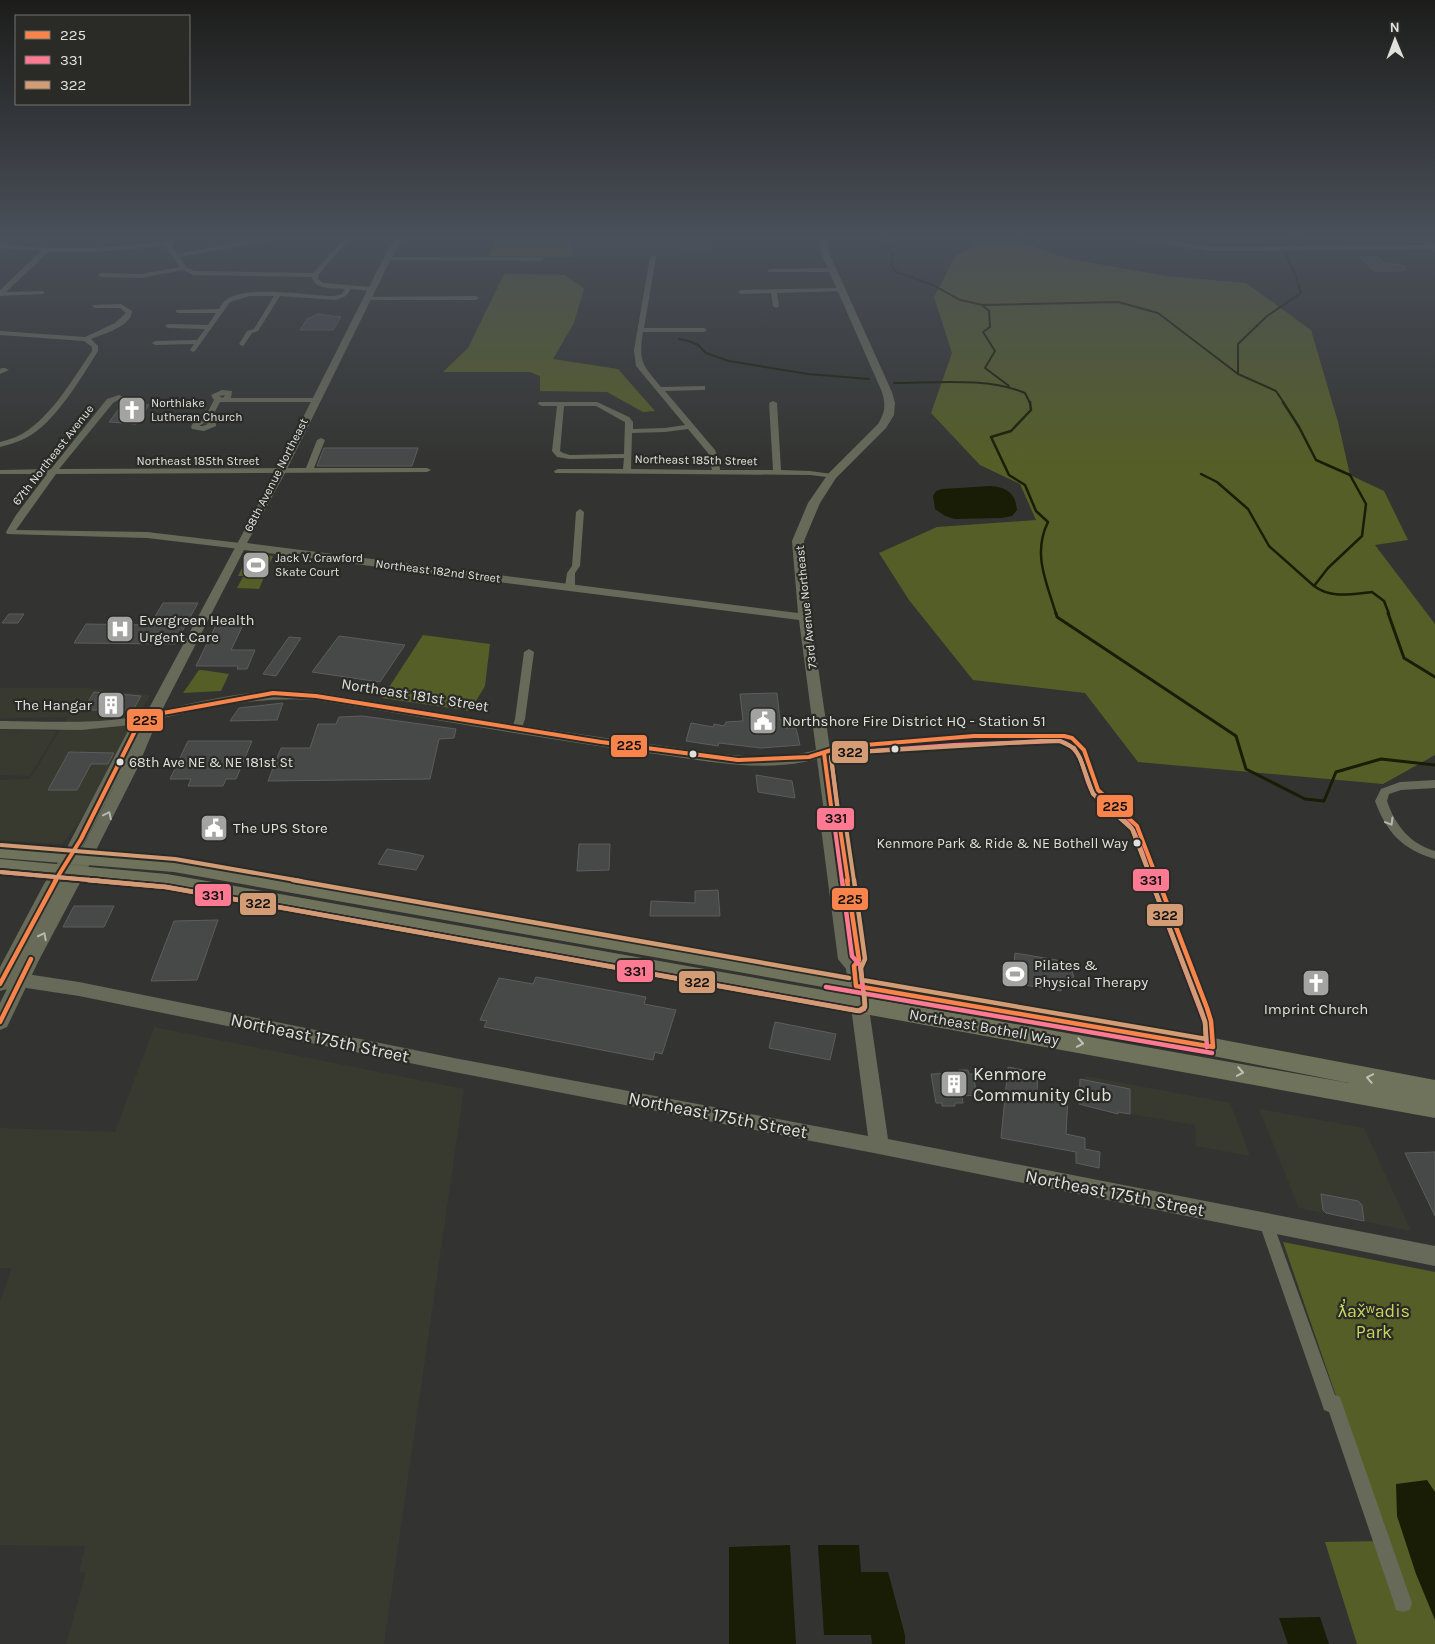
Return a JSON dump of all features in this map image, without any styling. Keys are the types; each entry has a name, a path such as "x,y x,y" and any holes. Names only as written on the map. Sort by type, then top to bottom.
{"main road":[{"name":"Northeast Bothell Way","path":"0,851 167,882 856,986 1212,1047 1435,1090"},
{"name":"Northeast Bothell Way","path":"0,866 73,864"},
{"name":"68th Avenue Northeast","path":"0,1022 6,979 73,864"},
{"name":"Northeast Bothell Way","path":"856,986 1374,1097 1435,1108"},
{"path":"1374,1097 1401,1090 1403,1084"}],"street":[{"path":"0,333 86,339 123,322 129,317 130,312"},
{"path":"193,350 221,312"},
{"path":"242,344 249,332 256,330 267,312"},
{"name":"68th Avenue Northeast","path":"73,864 130,769 149,727 152,715 280,472 360,312"},
{"path":"644,312 637,350 640,366 712,452 716,471"},
{"name":"73rd Avenue Northeast","path":"851,312 887,392 890,409 882,426 832,476 814,503 798,541 804,617 832,813 827,820 840,919 846,959 856,986 879,1146"},
{"path":"168,326 210,327"},
{"path":"641,330 704,330"},
{"path":"0,445 34,430 69,390 95,352 95,346 86,339"},
{"path":"155,343 199,342"},
{"path":"660,389 702,388"},
{"name":"67th Northeast Avenue","path":"10,532 51,473 110,401 119,397"},
{"path":"206,421 222,400 315,400"},
{"path":"773,403 777,473"},
{"path":"542,404 597,404 626,419 629,422 627,471"},
{"path":"561,404 556,451 560,455 570,457 628,456"},
{"path":"629,430 665,430 690,424"},
{"path":"309,470 321,440"},
{"name":"Northeast 185th Street","path":"4,472 427,470"},
{"name":"Northeast 185th Street","path":"558,471 716,471 810,473 832,476"},
{"path":"0,476 4,472"},
{"path":"570,587 571,573 576,566 580,512"},
{"name":"Northeast 182nd Street","path":"10,532 147,535 804,617"},
{"path":"517,728 520,719 529,652"},
{"name":"Northeast 181st Street","path":"0,725 100,724 251,696 284,693 307,695 601,742 738,760 780,760 809,757 824,753"},
{"path":"1435,784 1419,783 1400,786 1385,792 1381,801 1393,827 1403,840 1412,848 1435,855"},
{"name":"Northeast 175th Street","path":"6,979 79,989 454,1065 879,1146 1435,1256"},
{"path":"1266,1223 1330,1404 1334,1403 1403,1602"}],"shaded area":[{"path":"990,486 1009,492 1015,499 1017,510 1012,516 955,519 945,516 935,509 933,496 936,491"},
{"path":"0,688 87,688 150,695 80,821 62,844 0,840 0,780 30,779 68,717 0,718"},
{"path":"0,730 57,731 30,776 0,775"},
{"path":"154,1027 464,1089 384,1644 66,1644 86,1573 79,1571 85,1546 0,1545 0,1301 12,1268 0,1268 0,1128 115,1132"},
{"path":"1085,1076 1230,1103 1250,1156 1196,1146 1195,1125 1130,1114 1130,1089 1085,1080"},
{"path":"1259,1109 1364,1128 1411,1231 1299,1208"},
{"path":"1427,1480 1435,1492 1435,1620 1416,1574 1397,1516 1396,1484"},
{"path":"790,1545 796,1644 729,1644 729,1547"},
{"path":"818,1545 859,1545 861,1572 888,1572 905,1635 905,1644 872,1644 871,1635 824,1635"},
{"path":"1320,1617 1329,1644 1288,1644 1279,1618"}],"green space":[{"path":"486,312 577,312 574,323 553,359 618,369 655,411 643,412 607,392 540,391 540,376 530,372 443,372 468,348"},
{"path":"939,312 1286,312 1311,330 1338,422 1350,475 1384,491 1408,540 1375,545 1435,624 1435,755 1383,784 1138,762 1085,693 973,680 909,600 879,553 937,527 1036,520 1020,484 980,465 931,413 952,353"},
{"name":"Jack V. Crawford Skate Court","path":"257,554 273,556 259,589 237,588 243,577 251,576 238,576 247,558"},
{"path":"423,635 490,644 485,686 470,711 382,698"},
{"path":"199,670 229,674 221,691 183,693"},
{"name":"ƛ̕ax̌ʷadis Park","path":"1283,1242 1435,1272 1435,1644 1357,1644 1325,1542 1386,1541"}],"building":[{"path":"318,314 341,317 333,330 300,330 307,319"},
{"name":"Northlake Lutheran Church","path":"122,405 149,405 136,424 109,422"},
{"path":"324,448 418,448 412,466 317,466"},
{"path":"163,603 198,603 175,644 74,643 86,624 150,625"},
{"path":"9,614 24,614 18,623 2,623"},
{"path":"219,619 246,619 231,650 255,650 247,669 237,669 238,666 196,666"},
{"path":"339,636 405,645 380,682 312,672"},
{"path":"289,637 301,638 276,676 263,674"},
{"name":"The Hangar","path":"94,692 141,696 133,710 83,710"},
{"name":"Northshore Fire District HQ - Station 51","path":"777,693 780,720 783,720 784,728 796,728 800,745 761,748 719,743 718,746 686,741 691,723 713,727 714,724 724,726 726,722 743,721 740,694"},
{"path":"283,703 277,720 230,721 239,708"},
{"path":"363,716 456,729 454,738 439,739 430,779 268,781 281,748 310,748 318,724 336,724 339,717"},
{"path":"188,741 252,741 236,779 226,779 223,786 188,786 191,779 170,779"},
{"path":"69,752 114,753 108,764 91,764 77,790 48,790"},
{"path":"756,775 792,781 795,798 758,792"},
{"path":"579,844 610,844 609,870 577,871"},
{"path":"387,849 424,856 416,870 378,864"},
{"path":"718,890 720,916 650,916 651,901 695,903 695,891"},
{"path":"74,906 114,906 104,927 63,927"},
{"path":"218,920 197,980 151,981 174,921"},
{"path":"1015,953 1057,960 1057,965 1072,971 1077,989 1061,986 1061,991 1012,983"},
{"path":"536,977 646,997 644,1004 676,1010 662,1054 655,1052 653,1060 484,1027 487,1021 480,1020 499,978 533,984"},
{"path":"775,1022 836,1034 830,1060 769,1048"},
{"path":"1008,1067 1038,1073 1037,1091 1068,1097 1066,1134 1085,1138 1085,1149 1100,1152 1099,1168 1076,1163 1076,1152 1001,1138"},
{"name":"Kenmore Community Club","path":"959,1070 968,1070 969,1074 973,1074 977,1095 962,1096 963,1103 955,1103 955,1106 942,1106 942,1103 936,1103 931,1074 959,1073"},
{"path":"1080,1079 1130,1089 1130,1114 1118,1112 1118,1114 1079,1104"},
{"path":"1435,1152 1435,1216 1405,1153"},
{"path":"1321,1194 1358,1201 1362,1205 1364,1221 1326,1213 1323,1210"}],"waterway":[{"path":"989,312 990,327 983,332 995,351 985,368 1009,386"},
{"path":"1153,312 1158,313 1238,374"},
{"path":"1238,374 1238,344 1273,312"},
{"path":"679,339 689,341 698,345 706,353 729,361 808,374 869,379"},
{"path":"1238,374 1276,391 1284,403"},
{"path":"894,383 961,382 995,385 1025,393 1030,403"},
{"path":"1030,402 1031,410 1011,431 991,437 1009,475 1025,485 1036,511 1048,522 1043,534 1041,557 1045,580 1056,614"},
{"path":"1283,402 1299,427 1316,460 1350,475 1366,504 1362,536 1328,568 1314,586"},
{"path":"1201,474 1217,482 1248,509 1269,546 1314,586"},
{"path":"1314,586 1327,593 1335,594 1372,592 1384,601 1389,614"},
{"path":"1056,613 1057,617 1236,736 1246,769 1305,799 1324,801 1336,772 1381,759 1435,765"},
{"path":"1388,613 1404,658 1435,677"}],"transit line":[{"name":"225","path":"0,984 53,884 81,839 137,727 152,715 273,693 316,696 601,742 738,760 809,757 841,747 974,736 1064,736 1072,738 1084,750 1098,790 1137,826 1207,1008 1211,1021 1213,1047"},
{"name":"322","path":"1041,741 1060,741 1074,748 1080,758 1093,794 1132,829 1201,1010 1205,1022 1206,1039 862,980 861,968 865,959 845,820 838,810 831,757 842,753 1041,741"},
{"name":"331","path":"0,872 166,887 860,1011 864,1009 865,1004 860,965 852,956 834,822 838,813 831,757 842,753 954,745 1060,741 1070,744 1078,752 1089,786 1097,799 1132,829 1201,1010 1205,1022 1207,1047"},
{"name":"225","path":"824,753 832,813 839,821 859,960 854,966 856,986 1213,1047"},
{"name":"322","path":"1,845 175,859 849,978"},
{"name":"322","path":"0,872 166,887 858,1011 865,1007 864,993"},
{"name":"225","path":"0,1022 31,959"},
{"name":"331","path":"826,987 1212,1053"}],"place":[{"name":"Northlake Lutheran Church","path":"132,410"},
{"name":"Jack V. Crawford Skate Court","path":"256,565"},
{"name":"Evergreen Health Urgent Care","path":"120,629"},
{"name":"The Hangar","path":"111,705"},
{"name":"Northshore Fire District HQ - Station 51","path":"763,721"},
{"name":"68th Ave NE & NE 181st St","path":"120,762"},
{"name":"The UPS Store","path":"214,828"},
{"name":"Kenmore Park & Ride & NE Bothell Way","path":"1137,843"},
{"name":"Pilates & Physical Therapy","path":"1015,974"},
{"name":"Imprint Church","path":"1316,983"},
{"name":"Kenmore Community Club","path":"954,1084"}]}
